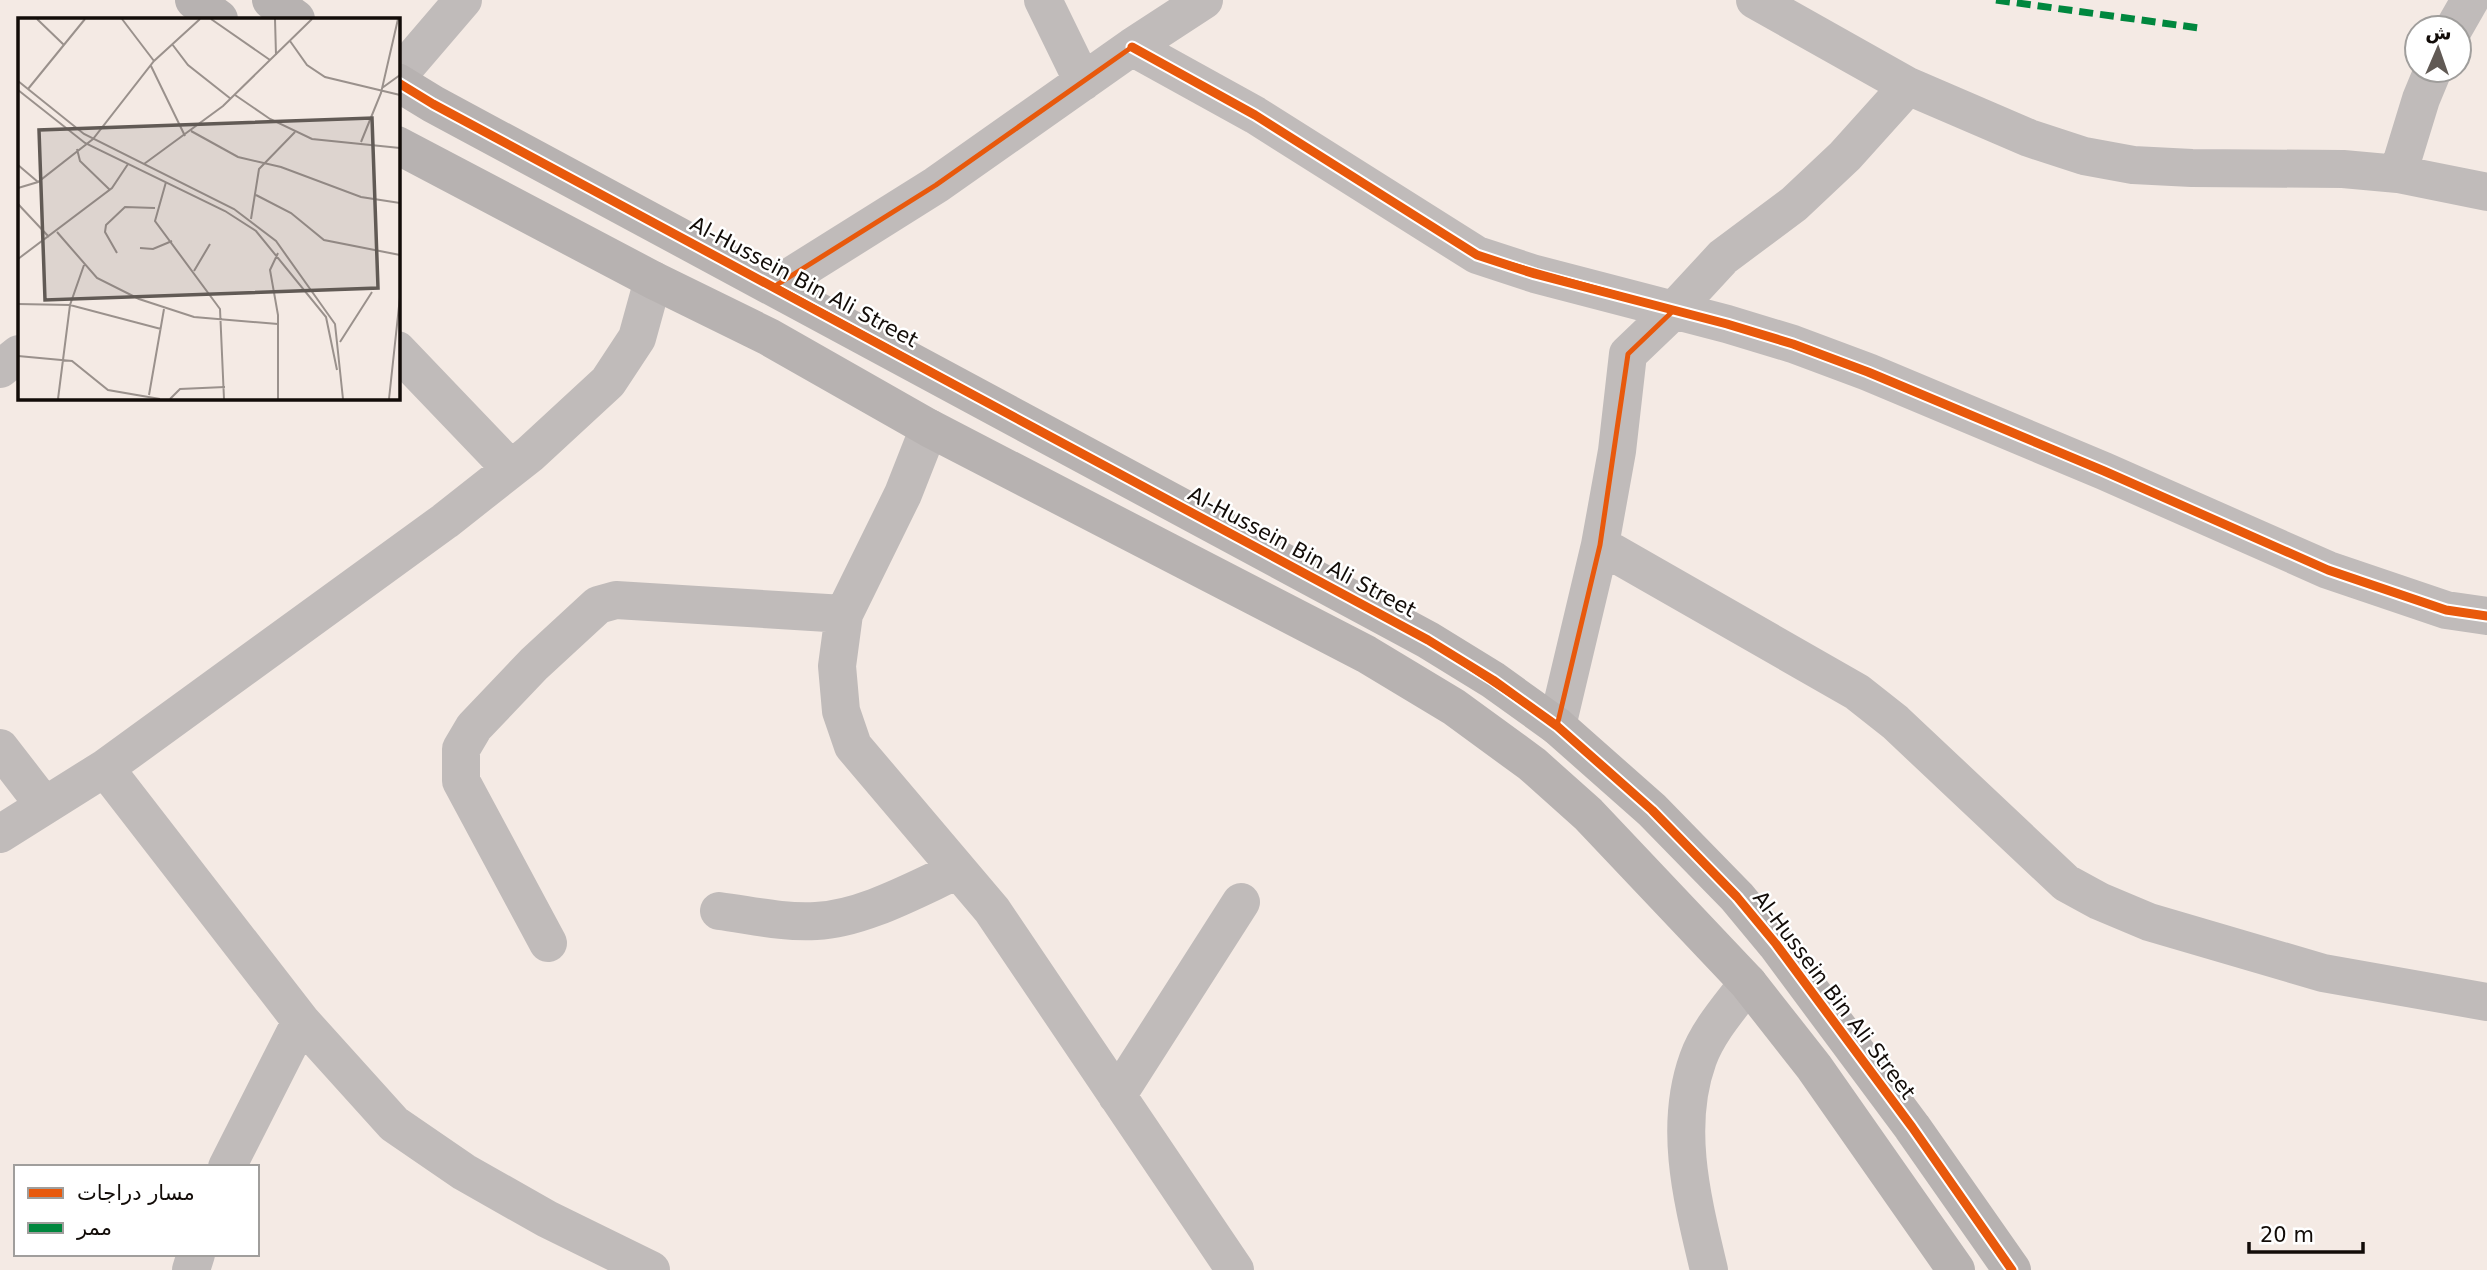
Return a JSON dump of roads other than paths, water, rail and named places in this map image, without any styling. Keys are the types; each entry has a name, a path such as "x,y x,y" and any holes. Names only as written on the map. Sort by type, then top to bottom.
{"street":[{"path":"194,0 218,18"},
{"path":"271,0 295,18"},
{"path":"399,78 463,0"},
{"path":"1043,0 1083,82"},
{"path":"775,286 936,185 1132,47 1204,0"},
{"path":"1755,0 1908,86 2029,138 2084,156 2133,165 2181,168 2343,169 2398,174 2487,192"},
{"path":"1132,47 1255,115 1477,255 1535,274 1793,344 1868,372 2104,471 2328,570 2446,610 2487,616"},
{"name":"Al-Hussein Bin Ali Street","path":"399,81 433,104 1428,640 1493,680 1557,726 1652,810 1737,897 1776,944 1912,1127 2012,1270"},
{"path":"2398,174 2427,84"},
{"path":"1557,726 1600,545 1616,451 1628,354 1723,257 1794,204 1846,156 1908,86"},
{"path":"399,146 653,280 769,337 929,428 1367,654 1454,707 1532,764 1588,814 1748,983 1814,1067 1956,1270"},
{"path":"0,834 105,768 445,521 530,454 608,382 637,338 653,280"},
{"path":"399,352 511,469"},
{"path":"0,369 18,355"},
{"path":"929,428 903,494 844,614 836,666 841,711 853,746 992,910 1235,1270"},
{"path":"1600,545 1857,692 1895,722 2055,874 2099,901 2150,922 2323,973 2487,1002"},
{"path":"548,943 461,781 461,748 474,727 534,664 598,605 616,600 844,614"},
{"path":"0,748 44,805"},
{"path":"105,768 301,1021 394,1124 464,1172 547,1219 651,1270"},
{"path":"719,911 817,922 858,914 958,870"},
{"path":"1117,1096 1241,902"},
{"path":"1709,1270 1694,1205 1686,1150 1687,1105 1698,1059 1717,1024 1748,983"},
{"path":"228,1165 301,1021"}]}
